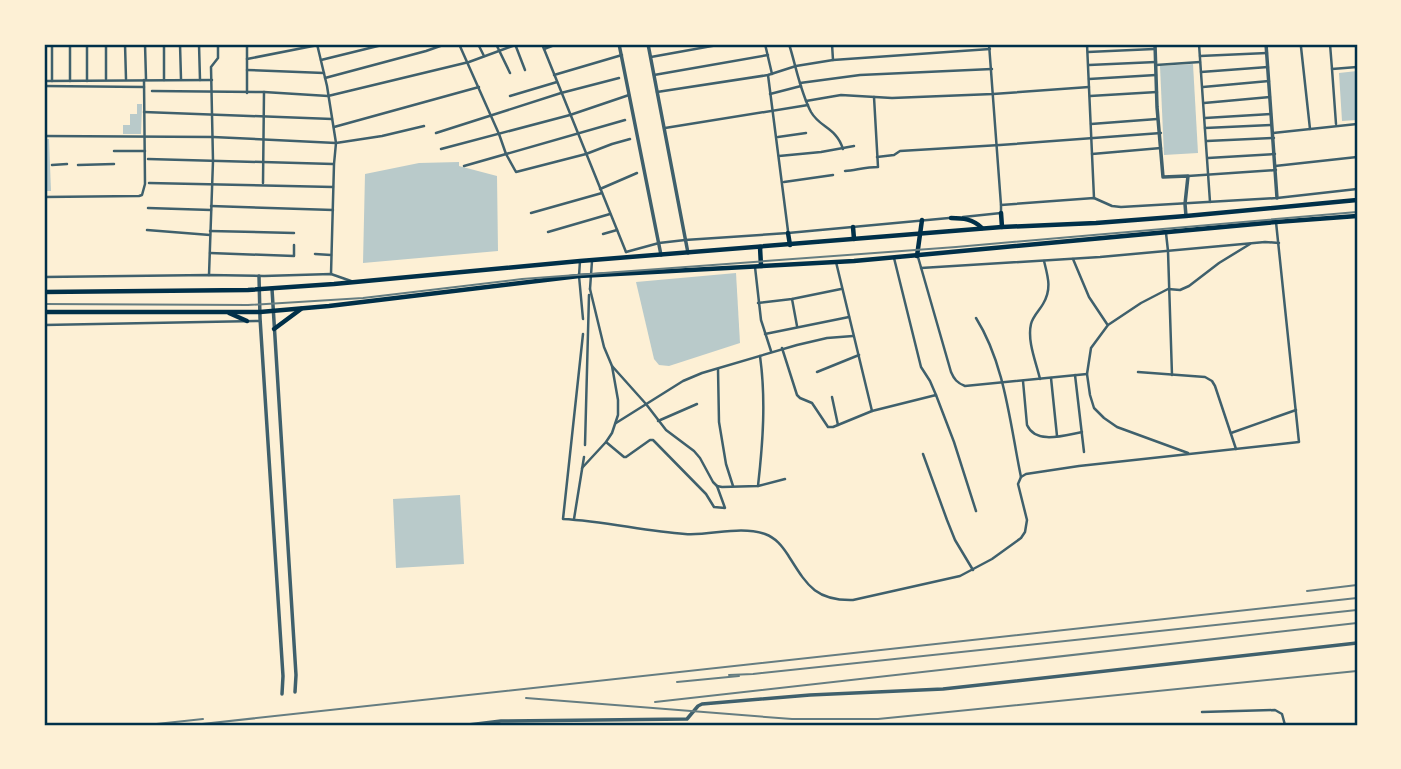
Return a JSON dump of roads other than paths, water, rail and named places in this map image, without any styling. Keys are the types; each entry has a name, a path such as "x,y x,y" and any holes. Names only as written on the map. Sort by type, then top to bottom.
{"main road":[{"path":"44,292 261,289 983,228 1096,223 1357,200"},
{"path":"1001,213 1002,227"},
{"path":"44,312 260,312 579,276 894,258 1357,216"},
{"path":"951,218 971,220 983,228"},
{"path":"918,256 922,220"},
{"path":"853,227 854,240"},
{"path":"789,233 790,244"},
{"path":"758,266 760,247"},
{"path":"274,329 304,307"},
{"path":"224,311 247,321"}],"street":[{"path":"52,44 52,81"},
{"path":"70,44 70,81"},
{"path":"87,44 87,81"},
{"path":"106,44 106,80"},
{"path":"125,44 126,80"},
{"path":"44,197 139,196 144,191 145,44"},
{"path":"163,44 164,80"},
{"path":"180,44 181,80"},
{"path":"199,44 200,80"},
{"path":"209,275 214,161 211,67 218,58 218,44"},
{"path":"247,44 247,93"},
{"path":"247,59 318,44 336,143 331,274"},
{"path":"321,60 386,44"},
{"path":"247,70 324,76 446,44"},
{"path":"459,44 516,172 586,154 630,139"},
{"path":"478,44 484,57"},
{"path":"496,44 510,73"},
{"path":"152,91 264,92 328,96 468,62 516,44 525,70"},
{"path":"542,44 629,258"},
{"path":"544,49 557,44"},
{"path":"620,44 641,172 662,256"},
{"path":"648,44 688,253"},
{"path":"650,57 723,44"},
{"path":"765,44 789,233"},
{"path":"789,44 812,114 837,135 843,149"},
{"path":"832,44 833,60"},
{"path":"962,44 962,51"},
{"path":"657,92 770,74 796,66 833,60 962,51 1003,44"},
{"path":"1087,44 1094,198"},
{"path":"1199,44 1210,202"},
{"path":"1277,198 1266,45 1279,44"},
{"path":"1330,44 1336,126"},
{"path":"626,252 685,239 789,233 1001,213 990,46"},
{"path":"1088,52 1155,46 1163,177 1208,175 1357,157"},
{"path":"1301,47 1310,129"},
{"path":"1200,57 1267,53"},
{"path":"554,76 622,55"},
{"path":"654,75 768,55"},
{"path":"1088,65 1200,62"},
{"path":"1201,72 1268,67"},
{"path":"1332,69 1357,67"},
{"path":"770,94 801,85 860,75 992,69"},
{"path":"1089,79 1156,75"},
{"path":"436,133 561,93 619,78"},
{"path":"44,81 212,80"},
{"path":"1203,87 1269,81"},
{"path":"510,96 556,82"},
{"path":"44,86 144,86"},
{"path":"334,127 479,87"},
{"path":"665,128 772,111 841,95 892,98 1089,87"},
{"path":"263,185 264,92"},
{"path":"1090,96 1157,92"},
{"path":"441,149 570,115 629,95"},
{"path":"845,170 878,167 874,97"},
{"path":"1203,103 1270,97"},
{"path":"144,112 332,120"},
{"path":"1204,118 1271,114"},
{"path":"1091,124 1159,119"},
{"path":"464,166 625,120"},
{"path":"1206,141 1273,136 1357,124"},
{"path":"1205,128 1272,125"},
{"path":"44,136 214,137 336,143 424,126"},
{"path":"777,138 806,132"},
{"path":"877,157 894,155 900,151 1161,133"},
{"path":"779,156 854,146"},
{"path":"1092,154 1161,148"},
{"path":"114,151 145,151"},
{"path":"1207,158 1275,153"},
{"path":"148,159 334,164"},
{"path":"52,164 67,164"},
{"path":"78,164 114,164"},
{"path":"531,213 601,191 641,172"},
{"path":"783,182 833,175"},
{"path":"1186,216 1188,176"},
{"path":"149,183 333,187"},
{"path":"1001,205 1094,198 1121,207 1277,198 1357,189"},
{"path":"148,208 332,210"},
{"path":"548,232 610,214"},
{"path":"1021,477 1079,466 1299,442 1276,222"},
{"path":"147,230 294,233"},
{"path":"603,234 617,230"},
{"path":"1166,233 1172,375"},
{"path":"921,268 1279,243"},
{"path":"1191,454 1117,427 1094,408 1087,374 1091,348 1108,325 1141,303 1168,289 1180,290 1189,286 1250,244"},
{"path":"210,253 294,256 294,245"},
{"path":"315,254 331,255"},
{"path":"918,256 954,379 959,384 965,386 1087,374"},
{"path":"894,258 921,368 936,395 976,511"},
{"path":"1073,259 1089,297 1108,325"},
{"path":"580,261 583,319"},
{"path":"585,445 592,261"},
{"path":"1040,379 1030,332 1050,283 1044,261"},
{"path":"836,262 873,411"},
{"path":"758,266 758,303 771,351"},
{"path":"44,276 331,274 355,282"},
{"path":"260,276 260,321 282,694"},
{"path":"272,288 295,692"},
{"path":"758,303 843,288"},
{"path":"582,468 612,433 616,423 618,400 612,366 604,347 590,289"},
{"path":"792,299 797,328"},
{"path":"765,334 849,317"},
{"path":"583,334 563,519 685,534 755,531 768,535 780,544 812,589 837,600 853,600 960,576 992,559 1021,538 1025,532 1027,520 1018,484 1021,477 1002,383 990,343 976,318"},
{"path":"44,325 260,321"},
{"path":"616,423 702,373 782,348 827,338 854,336"},
{"path":"782,348 797,395 812,403 828,427 873,411 936,395"},
{"path":"817,372 859,355"},
{"path":"758,485 764,406 760,356"},
{"path":"606,442 626,457 653,440 706,494 714,507 725,508 717,486 700,458 666,430 612,366"},
{"path":"718,369 720,430 733,486"},
{"path":"1138,372 1205,377 1212,381 1236,449"},
{"path":"1075,375 1084,452"},
{"path":"1051,378 1057,436"},
{"path":"1023,381 1030,432 1036,436 1082,432"},
{"path":"832,397 838,425"},
{"path":"658,421 698,404"},
{"path":"1231,433 1296,410"},
{"path":"923,454 955,540 973,570"},
{"path":"574,519 584,457"},
{"path":"717,486 758,485 785,479"},
{"path":"468,725 501,721 687,719 702,704 810,695 943,689 1357,643"},
{"path":"1202,712 1275,710 1282,714 1284,725"}],"railway":[{"path":"44,304 248,305 363,298 522,279 956,247 1357,212"},
{"path":"1307,591 1357,585"},
{"path":"193,725 1357,598"},
{"path":"729,675 1357,610"},
{"path":"655,702 1357,623"},
{"path":"526,698 792,719 878,719 1357,671"},
{"path":"677,682 739,676"},
{"path":"147,725 203,719"}]}
